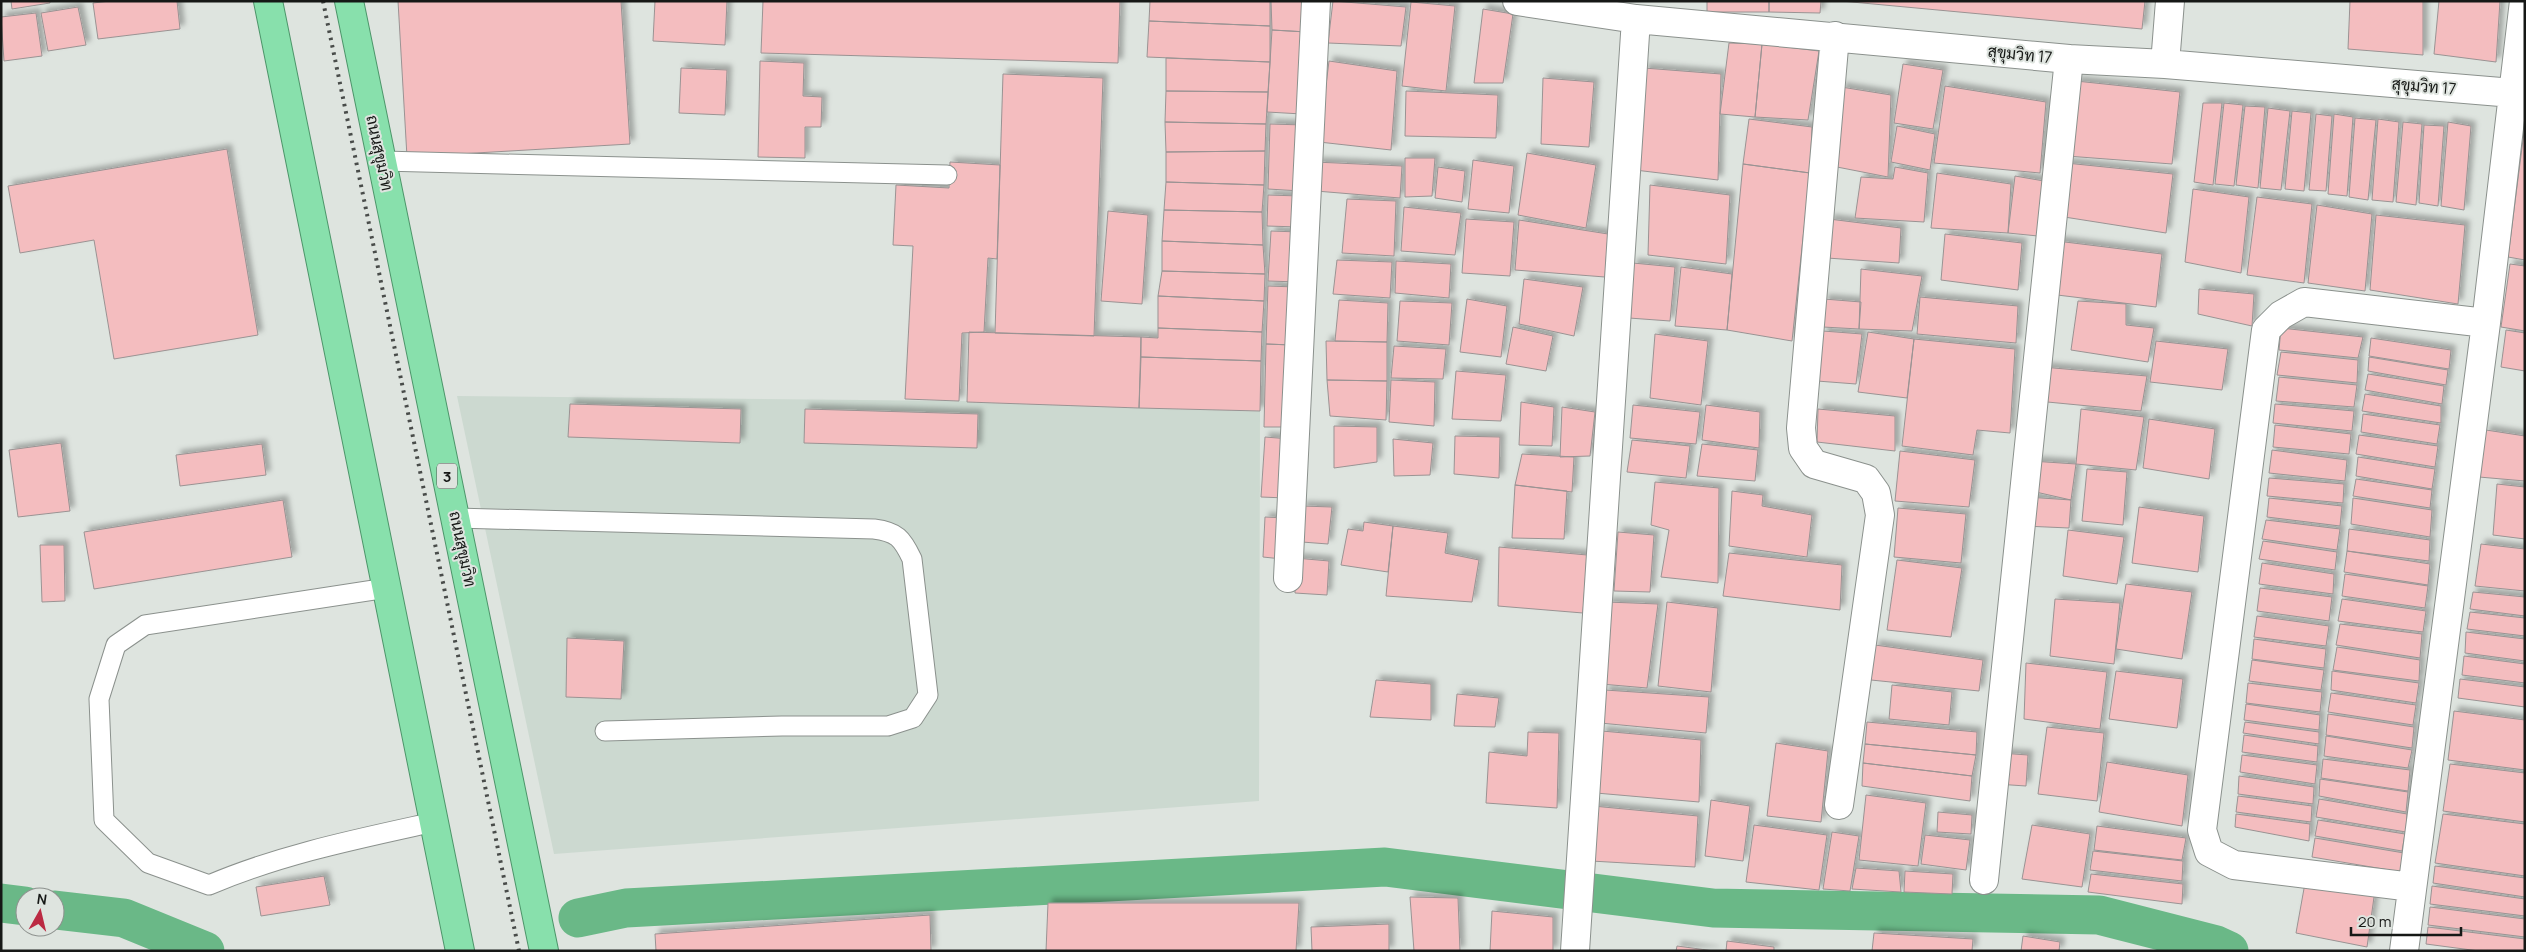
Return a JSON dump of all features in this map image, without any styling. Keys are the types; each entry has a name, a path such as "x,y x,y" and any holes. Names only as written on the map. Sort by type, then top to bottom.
{"highway":[{"path":"268,1 460,951"},
{"name":"ถนนสุขุมวิท","path":"349,1 544,951"}],"street":[{"path":"1288,578 1316,1"},
{"name":"สุขุมวิท 17","path":"1517,1 1834,36 2069,59 2165,64 2520,94"},
{"path":"2165,64 2170,1"},
{"path":"2404,951 2486,322 2520,94 2524,1"},
{"path":"1575,951 1623,12"},
{"path":"1834,36 1802,418 1802,441 1803,448 1814,464 1866,479 1876,493 1880,515 1839,805"},
{"path":"1984,880 2069,59"},
{"path":"2412,887 2234,865 2209,852 2202,830 2266,330 2281,315 2304,302 2486,322"}],"lane":[{"path":"382,161 947,175"},
{"path":"456,518 874,529 890,532 903,541 912,558 928,694 913,718 888,726 782,726 605,731"},
{"path":"387,588 145,625 116,645 99,699 104,820 148,863 209,885 253,867 327,845 434,822"}],"shaded area":[{"path":"457,396 959,401 1260,411 1259,801 554,854"}],"building":[{"path":"11,1 50,1 50,3 12,9"},
{"path":"110,1 177,1 180,29 98,39 93,3"},
{"path":"398,1 621,1 630,144 407,157"},
{"path":"655,1 727,1 725,45 653,41"},
{"path":"763,1 1120,1 1118,63 761,53"},
{"path":"1150,1 1270,1 1270,26 1149,21"},
{"path":"1271,1 1308,1 1307,32 1272,30"},
{"path":"1333,1 1406,7 1401,46 1328,43"},
{"path":"1707,1 1769,1 1769,12 1707,12"},
{"path":"1769,1 1821,1 1820,13 1769,12"},
{"path":"1841,1 2145,1 2142,29"},
{"path":"2350,1 2423,1 2423,55 2348,49"},
{"path":"2439,1 2500,1 2496,62 2434,54"},
{"path":"1411,2 1455,6 1446,91 1402,86"},
{"path":"78,7 86,45 48,51 41,13"},
{"path":"1483,9 1513,14 1503,83 1474,83"},
{"path":"36,13 42,56 4,61 1,17"},
{"path":"1149,21 1270,26 1270,62 1147,57"},
{"path":"1272,30 1307,32 1302,114 1267,112"},
{"path":"1729,43 1762,44 1755,117 1720,114"},
{"path":"1762,44 1819,51 1808,120 1755,117"},
{"path":"1166,58 1270,62 1268,92 1166,91"},
{"path":"760,61 804,63 803,96 822,97 821,127 805,127 805,158 758,157"},
{"path":"1329,61 1397,71 1391,150 1319,142"},
{"path":"1903,64 1943,70 1933,129 1894,123"},
{"path":"681,68 727,70 725,115 679,113"},
{"path":"1644,68 1721,74 1718,180 1635,170"},
{"path":"1003,74 1103,78 1094,336 995,333"},
{"path":"1543,78 1594,82 1589,147 1541,144"},
{"path":"2076,81 2180,92 2172,164 2067,156"},
{"path":"1945,86 2046,102 2040,173 1934,163"},
{"path":"1841,87 1891,95 1888,177 1837,167"},
{"path":"1166,91 1268,92 1266,124 1165,122"},
{"path":"1406,91 1498,95 1496,138 1405,136"},
{"path":"2203,103 2222,103 2213,185 2194,182"},
{"path":"2224,103 2243,105 2234,186 2215,184"},
{"path":"2245,106 2265,107 2258,188 2236,185"},
{"path":"2268,108 2290,111 2281,190 2260,188"},
{"path":"2292,111 2311,113 2304,191 2285,189"},
{"path":"2316,114 2332,116 2326,191 2309,190"},
{"path":"2334,114 2353,117 2347,196 2328,194"},
{"path":"2355,118 2376,120 2368,200 2349,197"},
{"path":"1749,119 1812,127 1810,173 1743,164"},
{"path":"2378,119 2399,122 2393,202 2372,200"},
{"path":"1165,122 1266,124 1265,151 1166,152"},
{"path":"2403,122 2422,124 2416,205 2396,202"},
{"path":"2448,122 2471,126 2464,210 2441,206"},
{"path":"1270,124 1304,125 1301,191 1268,189"},
{"path":"2525,124 2525,260 2508,257"},
{"path":"2424,125 2444,126 2438,206 2419,203"},
{"path":"1897,126 1935,134 1930,170 1891,162"},
{"path":"227,149 258,335 114,359 94,240 20,253 8,186"},
{"path":"1265,151 1264,185 1166,182 1166,152"},
{"path":"1527,153 1596,165 1586,228 1518,215"},
{"path":"1405,158 1435,158 1432,196 1405,197"},
{"path":"1473,160 1514,166 1509,213 1468,209"},
{"path":"950,162 1000,165 997,259 988,258 984,332 962,333 959,401 905,399 913,246 893,245 896,185 949,188"},
{"path":"1315,162 1402,166 1400,198 1316,191"},
{"path":"2066,163 2173,174 2166,233 2058,216"},
{"path":"1743,164 1810,173 1792,341 1727,330"},
{"path":"1438,167 1465,171 1462,202 1435,198"},
{"path":"1895,167 1928,173 1924,222 1855,218 1861,177 1893,179"},
{"path":"1937,173 2011,184 2008,233 1931,228"},
{"path":"2015,176 2044,181 2038,236 2008,233"},
{"path":"1166,182 1264,185 1262,212 1164,210"},
{"path":"1650,185 1730,195 1726,264 1648,255"},
{"path":"2193,189 2249,197 2241,273 2185,262"},
{"path":"1268,195 1300,196 1299,227 1267,226"},
{"path":"2257,197 2312,204 2304,283 2247,275"},
{"path":"1347,199 1396,201 1394,256 1342,253"},
{"path":"2317,205 2372,214 2365,291 2308,283"},
{"path":"1404,207 1461,213 1455,255 1401,251"},
{"path":"1164,210 1262,212 1263,245 1162,241"},
{"path":"1108,211 1148,215 1142,304 1101,301"},
{"path":"2376,215 2465,225 2458,304 2370,290"},
{"path":"1466,219 1514,222 1510,276 1462,273"},
{"path":"1829,219 1901,228 1899,263 1827,258"},
{"path":"1519,220 1608,234 1605,277 1515,270"},
{"path":"1271,231 1299,232 1298,282 1268,281"},
{"path":"1945,234 2022,243 2018,290 1941,280"},
{"path":"1162,241 1263,245 1265,274 1162,271"},
{"path":"2057,241 2162,254 2156,307 2049,294"},
{"path":"1337,260 1392,262 1390,298 1333,294"},
{"path":"1396,261 1451,264 1449,298 1395,293"},
{"path":"1633,263 1675,267 1670,321 1629,318"},
{"path":"2510,264 2525,266 2525,331 2501,327"},
{"path":"1681,267 1732,274 1727,330 1675,326"},
{"path":"1861,269 1922,276 1912,331 1859,329"},
{"path":"1162,271 1265,274 1264,301 1158,296"},
{"path":"1524,279 1583,287 1574,336 1519,324"},
{"path":"1268,286 1296,287 1292,345 1266,344"},
{"path":"2199,289 2254,294 2252,326 2198,314"},
{"path":"1158,296 1264,301 1262,332 1158,328"},
{"path":"1920,297 2018,306 2016,343 1917,334"},
{"path":"1467,299 1507,306 1501,357 1460,352"},
{"path":"1824,299 1861,302 1859,329 1823,327"},
{"path":"1339,300 1388,303 1387,342 1335,341"},
{"path":"1400,301 1452,303 1449,345 1397,341"},
{"path":"2078,301 2126,304 2126,325 2154,328 2148,362 2071,350"},
{"path":"1513,327 1553,336 1546,371 1506,364"},
{"path":"1158,328 1262,332 1261,361 1141,357 1141,337 1158,338"},
{"path":"2281,328 2363,337 2358,358 2279,350"},
{"path":"2506,330 2525,333 2525,371 2501,367"},
{"path":"1823,331 1862,334 1856,384 1817,381"},
{"path":"969,332 1141,337 1139,408 967,402"},
{"path":"1868,332 1914,339 1907,398 1858,392"},
{"path":"1655,334 1708,341 1701,405 1650,398"},
{"path":"2371,338 2451,350 2449,369 2369,356"},
{"path":"1914,339 2015,349 2010,433 1977,430 1973,455 1902,446"},
{"path":"1326,341 1387,342 1387,381 1327,380"},
{"path":"2156,341 2228,349 2222,390 2150,382"},
{"path":"1266,344 1292,345 1290,427 1264,427"},
{"path":"1394,346 1446,349 1443,379 1391,378"},
{"path":"2281,352 2358,360 2357,383 2277,375"},
{"path":"1141,357 1261,361 1260,411 1139,408"},
{"path":"2369,357 2448,370 2446,385 2368,371"},
{"path":"2042,367 2147,376 2141,411 2037,401"},
{"path":"1456,371 1506,375 1501,421 1452,419"},
{"path":"2368,374 2444,386 2442,404 2365,390"},
{"path":"2279,377 2357,385 2354,407 2276,401"},
{"path":"1327,380 1387,381 1386,420 1330,416"},
{"path":"1391,380 1435,382 1434,426 1389,422"},
{"path":"2365,394 2441,406 2441,423 2362,411"},
{"path":"1521,402 1554,407 1552,446 1519,445"},
{"path":"570,404 741,409 740,443 568,437"},
{"path":"2275,404 2354,411 2352,431 2273,423"},
{"path":"1633,405 1700,412 1696,444 1630,438"},
{"path":"1706,405 1760,412 1759,448 1702,440"},
{"path":"1562,407 1595,412 1590,456 1560,457"},
{"path":"805,409 978,414 977,448 804,443"},
{"path":"1818,409 1895,416 1895,451 1817,442"},
{"path":"2081,409 2144,417 2136,470 2076,464"},
{"path":"2363,414 2440,425 2437,444 2361,432"},
{"path":"2149,419 2215,429 2209,479 2143,468"},
{"path":"2275,425 2351,434 2349,454 2273,447"},
{"path":"1334,426 1377,427 1377,462 1334,468"},
{"path":"2486,430 2525,436 2525,481 2479,477"},
{"path":"2359,435 2438,446 2435,467 2356,454"},
{"path":"1455,436 1500,437 1499,478 1454,474"},
{"path":"1265,437 1290,439 1286,498 1261,497"},
{"path":"1393,439 1433,443 1430,475 1394,476"},
{"path":"1632,440 1690,446 1686,478 1627,472"},
{"path":"61,443 70,511 18,517 9,450"},
{"path":"262,444 266,475 180,486 176,455"},
{"path":"1702,444 1758,450 1755,481 1697,476"},
{"path":"2272,450 2347,460 2345,481 2269,473"},
{"path":"1900,451 1975,460 1969,507 1895,501"},
{"path":"1522,454 1574,457 1572,492 1515,485"},
{"path":"2358,457 2435,469 2432,489 2356,476"},
{"path":"2031,461 2076,464 2071,500 2027,490"},
{"path":"2087,469 2127,472 2123,525 2082,521"},
{"path":"2269,478 2344,484 2343,503 2267,496"},
{"path":"2356,479 2432,490 2430,508 2353,496"},
{"path":"1655,482 1719,488 1718,583 1661,577 1669,530 1651,525"},
{"path":"2497,484 2525,487 2525,539 2493,535"},
{"path":"1515,485 1567,491 1564,539 1512,538"},
{"path":"1732,491 1763,495 1762,506 1812,515 1807,557 1729,546"},
{"path":"2027,497 2071,500 2069,528 2024,526"},
{"path":"2269,498 2342,506 2340,526 2267,517"},
{"path":"2353,498 2432,510 2430,537 2351,524"},
{"path":"283,500 292,557 94,589 84,532"},
{"path":"1302,506 1332,507 1328,544 1302,542"},
{"path":"2139,507 2204,516 2198,572 2132,563"},
{"path":"1898,508 1966,514 1961,563 1894,557"},
{"path":"1265,517 1285,518 1282,559 1263,557"},
{"path":"2266,520 2340,529 2337,550 2262,539"},
{"path":"1364,522 1393,526 1388,572 1341,565 1348,529 1363,531"},
{"path":"1393,526 1448,533 1445,553 1479,560 1472,602 1386,596"},
{"path":"2349,529 2430,540 2429,561 2347,551"},
{"path":"2068,530 2124,537 2117,584 2063,576"},
{"path":"1618,532 1654,535 1650,592 1614,591"},
{"path":"2263,541 2337,552 2335,570 2259,559"},
{"path":"2481,544 2525,549 2525,591 2475,586"},
{"path":"40,545 64,545 65,601 42,602"},
{"path":"1499,547 1587,555 1583,613 1498,606"},
{"path":"2347,551 2430,564 2428,585 2344,572"},
{"path":"1729,553 1842,565 1840,610 1723,596"},
{"path":"1295,558 1329,561 1327,595 1295,593"},
{"path":"1897,560 1962,568 1951,637 1887,630"},
{"path":"2262,563 2334,574 2333,594 2259,584"},
{"path":"2345,574 2428,586 2425,608 2342,596"},
{"path":"2126,584 2192,592 2182,659 2116,649"},
{"path":"2260,588 2332,597 2329,621 2257,611"},
{"path":"2473,592 2525,597 2525,616 2470,609"},
{"path":"2055,599 2120,603 2114,664 2050,656"},
{"path":"2342,599 2426,611 2423,632 2338,621"},
{"path":"1607,602 1658,604 1647,688 1601,684"},
{"path":"1667,602 1718,608 1711,692 1658,686"},
{"path":"2470,612 2525,618 2525,636 2467,629"},
{"path":"2257,616 2329,626 2326,646 2254,637"},
{"path":"2340,624 2422,634 2420,658 2336,645"},
{"path":"2466,632 2525,639 2525,661 2465,653"},
{"path":"567,638 624,641 621,699 566,697"},
{"path":"2254,639 2326,649 2324,668 2252,659"},
{"path":"1875,645 1983,660 1979,691 1871,680"},
{"path":"2337,647 2420,660 2419,681 2333,670"},
{"path":"2464,656 2525,664 2525,683 2462,675"},
{"path":"2252,660 2324,670 2321,690 2249,681"},
{"path":"2026,663 2107,672 2100,729 2024,719"},
{"path":"2116,671 2183,679 2177,728 2109,719"},
{"path":"2332,671 2419,683 2416,703 2331,690"},
{"path":"2460,679 2525,687 2525,707 2458,698"},
{"path":"1376,680 1431,684 1431,720 1370,717"},
{"path":"2248,683 2322,692 2320,712 2246,703"},
{"path":"1892,685 1952,692 1949,725 1889,719"},
{"path":"1605,690 1709,697 1706,733 1600,723"},
{"path":"2331,693 2416,705 2413,725 2328,712"},
{"path":"1457,694 1499,698 1495,727 1454,726"},
{"path":"2246,704 2320,715 2319,730 2244,720"},
{"path":"2454,711 2525,720 2525,770 2448,760"},
{"path":"2328,714 2414,727 2412,748 2326,735"},
{"path":"1867,722 1977,732 1976,755 1865,744"},
{"path":"2245,722 2319,732 2319,744 2243,733"},
{"path":"2047,727 2104,733 2097,801 2038,794"},
{"path":"1602,731 1701,740 1699,802 1596,793"},
{"path":"1528,732 1559,733 1557,808 1486,803 1489,752 1527,756"},
{"path":"2244,735 2318,746 2317,762 2242,752"},
{"path":"2326,736 2412,750 2408,768 2324,756"},
{"path":"1776,743 1828,751 1821,822 1767,816"},
{"path":"1865,744 1976,755 1972,776 1863,763"},
{"path":"2000,753 2028,755 2026,786 1996,784"},
{"path":"2242,755 2317,765 2315,784 2240,772"},
{"path":"2323,759 2410,770 2408,791 2321,778"},
{"path":"2107,762 2188,775 2182,826 2099,812"},
{"path":"1863,763 1972,776 1970,801 1862,786"},
{"path":"2450,764 2525,773 2525,822 2443,811"},
{"path":"2239,776 2314,787 2313,804 2238,794"},
{"path":"2320,779 2408,792 2406,812 2319,796"},
{"path":"1866,795 1926,803 1918,866 1859,860"},
{"path":"2238,796 2312,806 2311,822 2236,812"},
{"path":"2319,799 2407,814 2406,832 2316,817"},
{"path":"1711,800 1750,806 1743,861 1705,856"},
{"path":"1593,806 1698,816 1695,867 1591,861"},
{"path":"1938,812 1972,815 1971,834 1937,832"},
{"path":"2236,814 2310,824 2309,841 2235,827"},
{"path":"2443,814 2525,824 2525,876 2435,863"},
{"path":"2318,820 2405,834 2402,851 2315,836"},
{"path":"1754,825 1827,835 1819,890 1746,882"},
{"path":"2032,825 2090,834 2082,887 2022,879"},
{"path":"2097,826 2186,838 2182,860 2094,850"},
{"path":"1832,832 1859,836 1850,891 1823,889"},
{"path":"1925,835 1970,840 1966,870 1921,864"},
{"path":"2315,838 2404,853 2401,872 2312,857"},
{"path":"2093,851 2183,861 2182,881 2090,870"},
{"path":"2435,866 2525,878 2525,897 2433,883"},
{"path":"1856,868 1899,871 1901,892 1852,889"},
{"path":"1905,871 1953,874 1952,894 1904,892"},
{"path":"2091,874 2183,884 2182,904 2088,892"},
{"path":"324,876 330,905 261,916 256,887"},
{"path":"2305,883 2375,890 2367,947 2296,933"},
{"path":"2432,886 2525,899 2525,916 2430,904"},
{"path":"1410,897 1458,898 1460,951 1414,951"},
{"path":"1048,903 1299,903 1296,951 1046,951"},
{"path":"2430,907 2525,919 2525,937 2428,925"},
{"path":"1492,911 1553,917 1553,951 1490,951"},
{"path":"930,915 931,951 656,951 655,934"},
{"path":"1389,924 1389,951 1312,951 1311,927"},
{"path":"2428,927 2525,939 2525,951 2479,951 2426,944"},
{"path":"1874,933 1973,939 1972,951 1872,951"},
{"path":"2023,936 2060,942 2059,951 2021,951"},
{"path":"1727,941 1774,947 1774,951 1726,951"},
{"path":"1677,946 1715,951 1676,951"}],"waterway":[{"path":"578,918 626,908 1385,867 1713,908 2099,915 2216,945 2229,951"},
{"path":"1,903 15,905"},
{"path":"65,911 124,918 205,951"}],"railway":[{"path":"323,1 519,951"}]}
